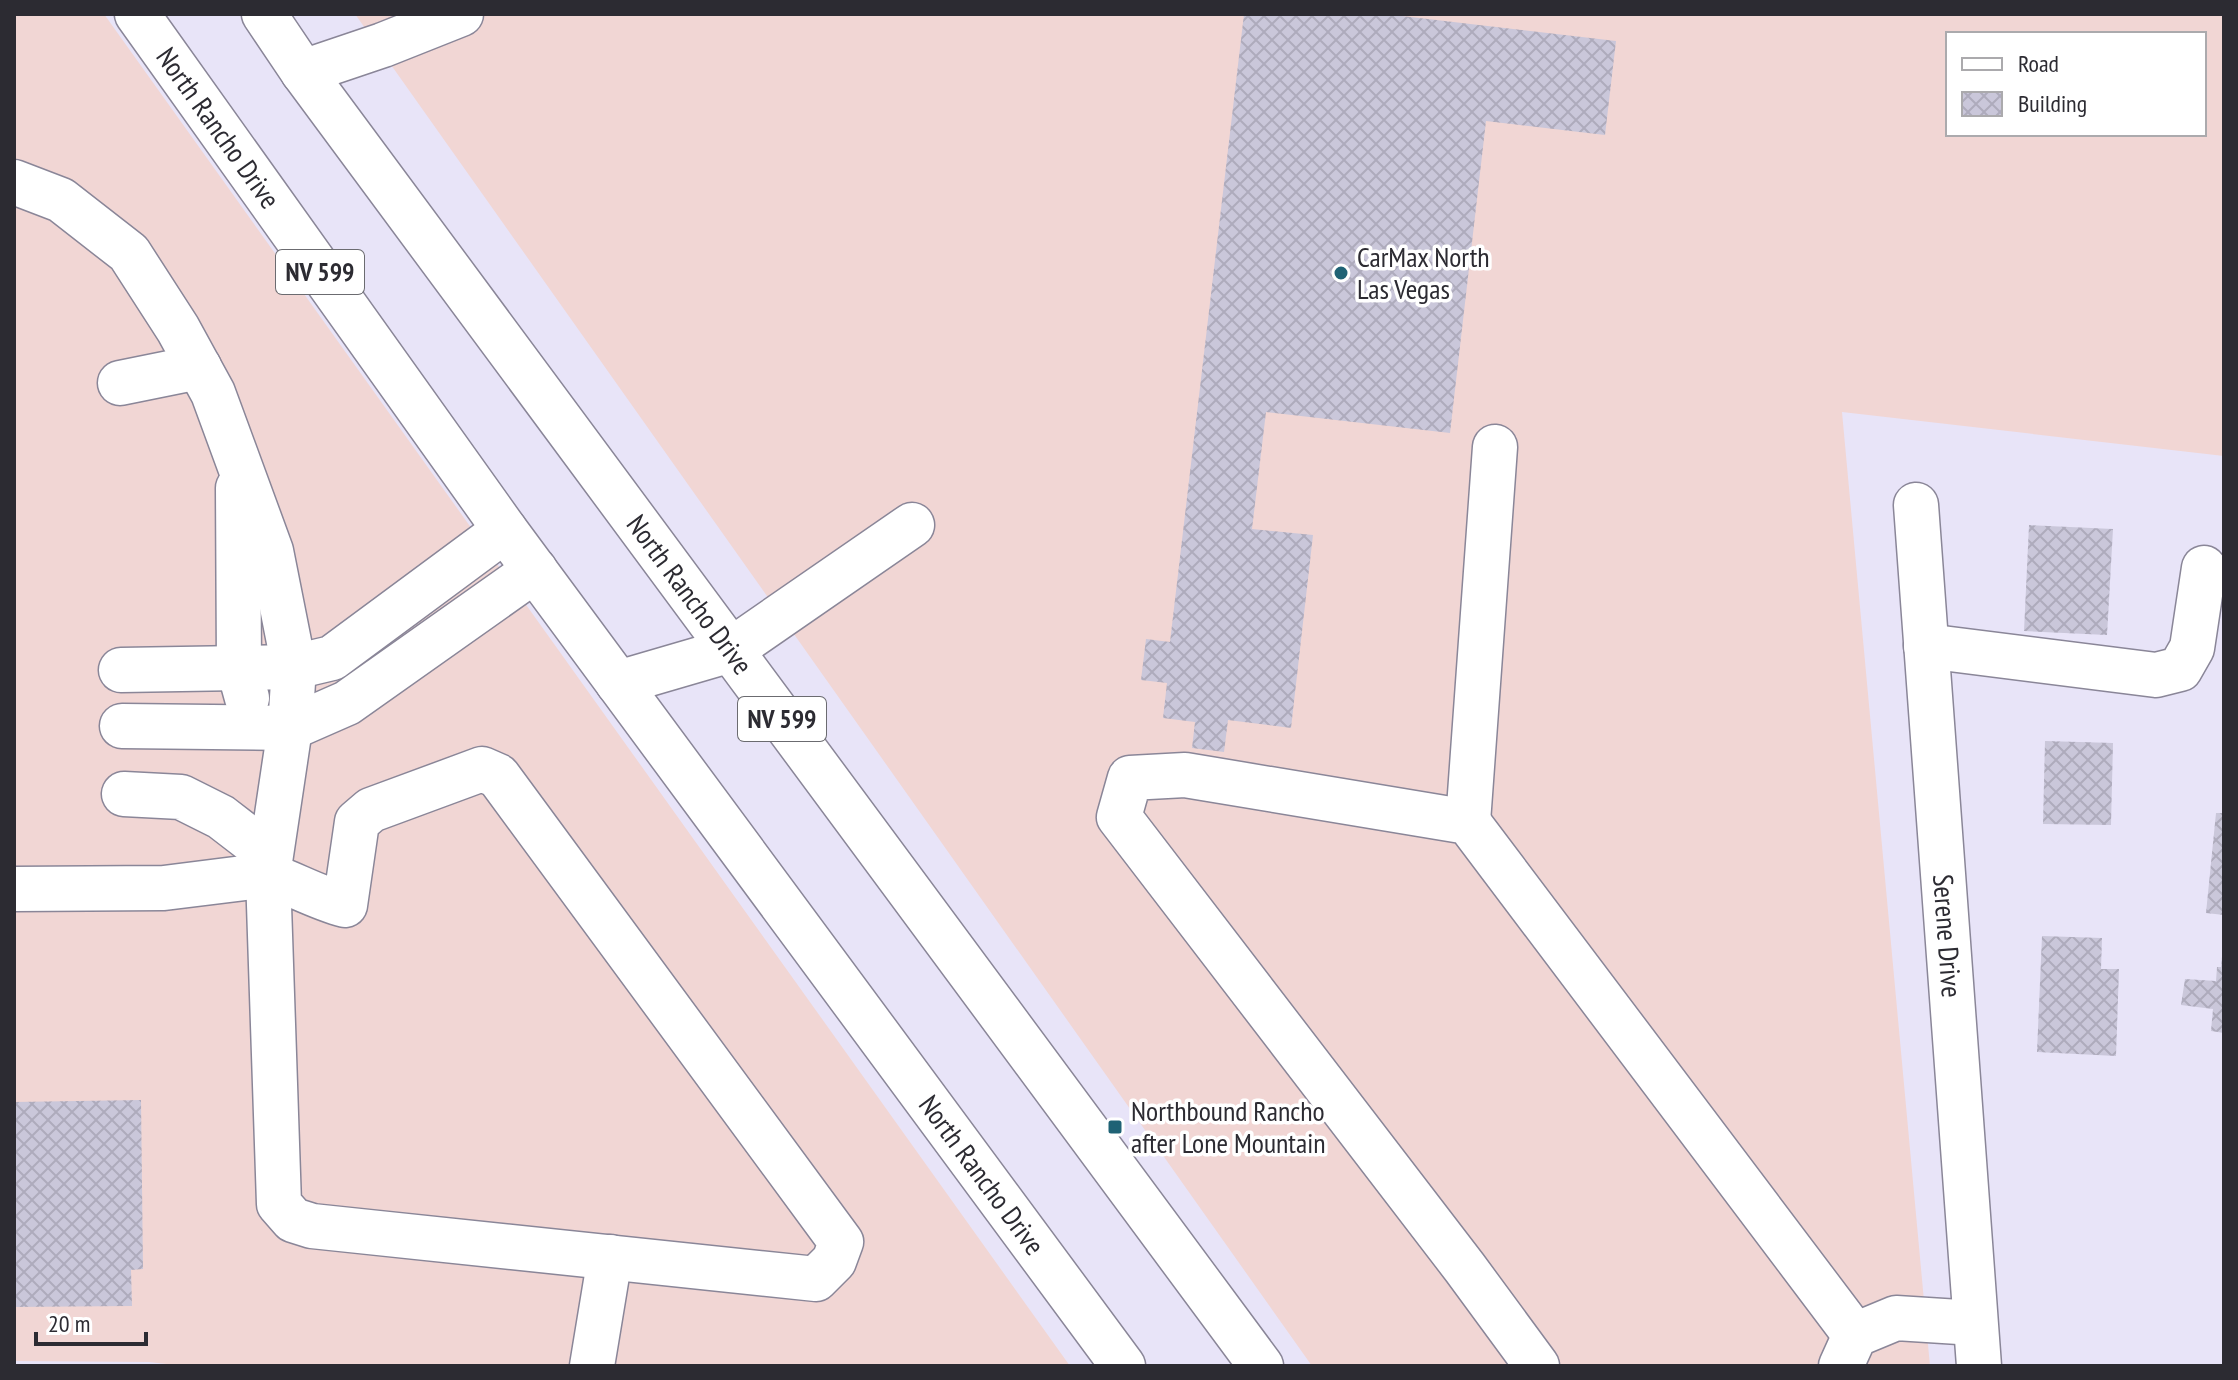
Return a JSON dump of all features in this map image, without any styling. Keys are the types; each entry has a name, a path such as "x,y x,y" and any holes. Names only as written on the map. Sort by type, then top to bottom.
{"main road":[{"name":"North Rancho Drive","path":"137,14 505,530 1115,1361"},
{"name":"North Rancho Drive","path":"264,14 303,72 1261,1366"},
{"path":"303,72 461,14"},
{"path":"14,182 61,200 129,253 213,393 271,551 294,667 272,727 259,869 271,1017 279,1204 293,1220 312,1226 816,1279 834,1261 841,1242 498,776 482,769 371,810 357,822 345,905 318,898 259,869 221,817 181,797 124,802"},
{"path":"120,383 199,367"},
{"path":"1495,447 1468,822 1848,1350 1896,1318 1975,1323"},
{"path":"238,465 239,669 272,727"},
{"name":"Serene Drive","path":"1916,505 1979,1366"},
{"path":"618,683 731,650 912,525"},
{"path":"121,670 294,667 332,658 505,530"},
{"path":"1926,646 2156,675 2180,669 2192,648 2204,568"},
{"path":"122,726 272,727 347,703 535,570"},
{"path":"1468,822 1185,775 1130,778 1119,817 1537,1366"},
{"path":"14,889 164,888 259,869"},
{"path":"592,1366 610,1257"}],"shaded area":[{"path":"14,14 104,14 1070,1366 184,1366 149,1362 14,1361"},
{"path":"355,14 2224,14 2224,456 1842,412 1930,1366 1312,1366"}],"building":[{"name":"CarMax North Las Vegas","path":"1244,14 1385,14 1616,41 1605,135 1486,121 1450,433 1266,412 1252,529 1313,535 1291,728 1228,720 1224,752 1192,748 1195,722 1163,718 1167,683 1141,680 1146,639 1170,642"},
{"path":"2029,525 2113,529 2107,635 2024,631"},
{"path":"2045,741 2113,743 2111,825 2043,824"},
{"path":"2216,813 2224,813 2224,915 2206,913"},
{"path":"2042,936 2102,938 2101,969 2119,969 2116,1056 2037,1052"},
{"path":"2222,957 2224,1033 2211,1031 2213,1009 2181,1005 2185,979 2216,981 2217,967 2221,967"},
{"path":"141,1100 143,1269 131,1270 132,1306 14,1307 14,1102"}],"place":[{"name":"CarMax North Las Vegas","path":"1341,273"},
{"name":"Northbound Rancho after Lone Mountain","path":"1115,1127"}]}
